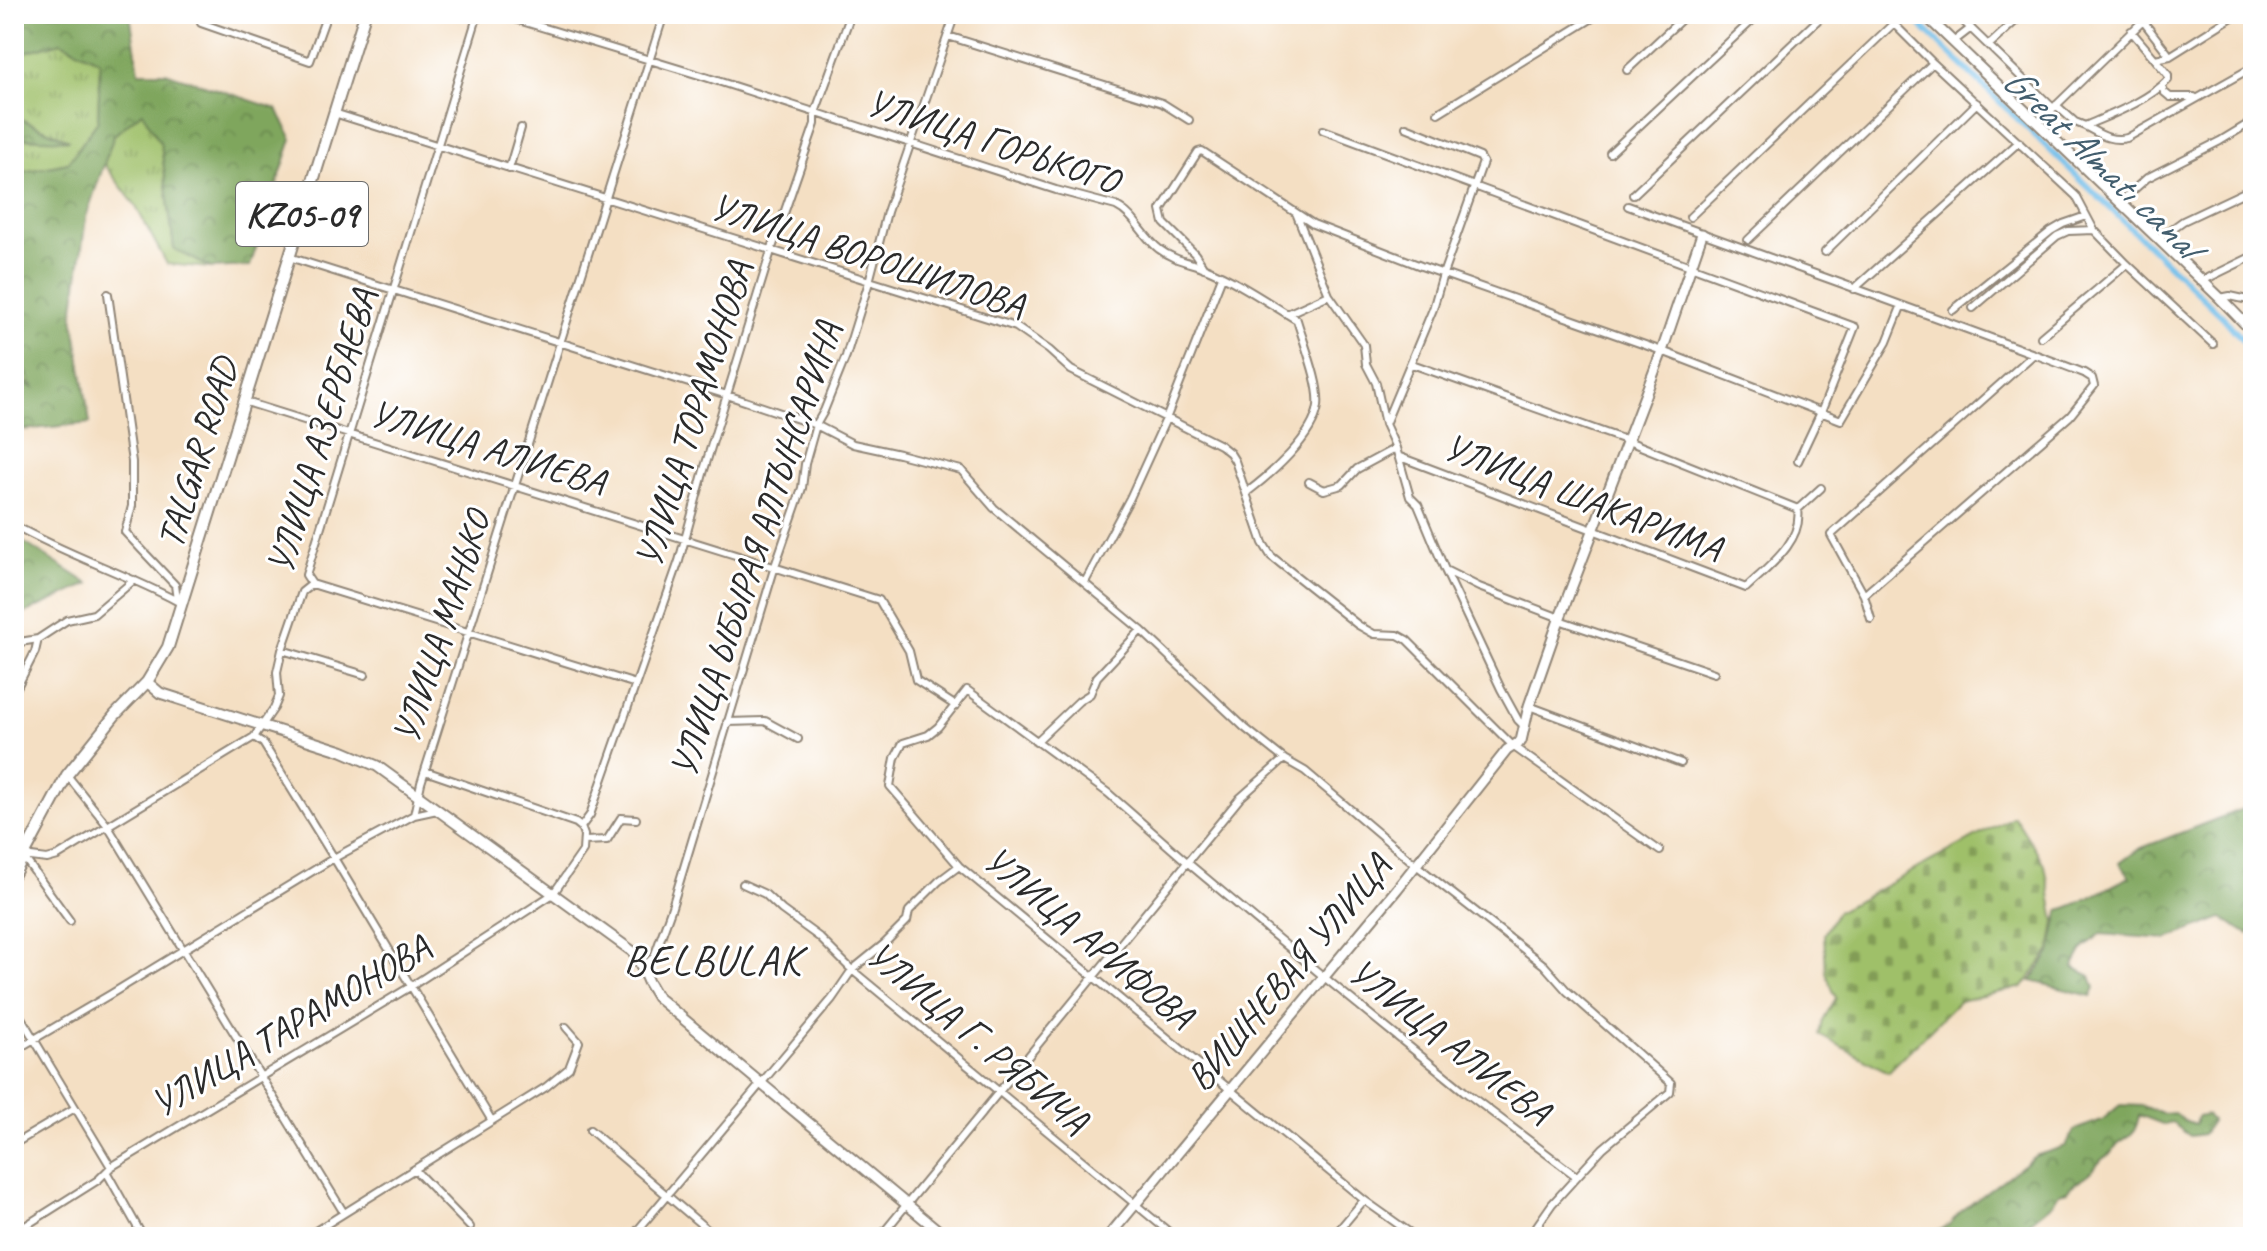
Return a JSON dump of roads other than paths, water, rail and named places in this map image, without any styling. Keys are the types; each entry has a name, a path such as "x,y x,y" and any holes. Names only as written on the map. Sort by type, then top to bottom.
{"main road":[{"name":"TALGAR ROAD","path":"14,874 67,775 115,715 147,682 168,647 179,602 365,14"}],"street":[{"path":"201,23 310,61 327,14"},
{"name":"УЛИЦА АЗЕРБАЕВА","path":"264,726 279,696 277,672 282,650 302,592 312,584 306,575 478,14"},
{"name":"УЛИЦА ГОРЬКОГО","path":"499,14 1056,190 1116,206 1126,211 1145,236 1171,257 1204,268 1287,314"},
{"name":"УЛИЦА МАНЬКО","path":"414,815 468,632 664,14"},
{"name":"УЛИЦА ТОРАМОНОВА","path":"581,827 590,815 685,539 771,251 815,124 815,113 851,14"},
{"name":"УЛИЦА ЫБЫРАЯ АЛТЫНСАРИНА","path":"643,967 654,957 672,907 775,566 802,488 816,425 846,356 887,212 955,14"},
{"path":"1438,113 1599,14"},
{"path":"1627,70 1687,14"},
{"path":"1610,153 1759,14"},
{"path":"1633,195 1824,14"},
{"path":"1884,14 2076,196 2094,230 2213,344"},
{"path":"1924,14 2253,332"},
{"path":"1956,14 2055,107 2075,122 2106,138 2117,140 2127,138 2253,67"},
{"path":"1989,45 2023,14"},
{"path":"2038,123 2150,14"},
{"path":"2155,59 2170,56 2237,14"},
{"path":"2143,21 2170,56"},
{"path":"1690,217 1894,23"},
{"path":"1953,42 1971,28"},
{"path":"2085,126 2135,103 2168,80 2168,75 2131,31"},
{"path":"948,36 1162,103 1189,120"},
{"path":"1748,240 1933,63"},
{"path":"2162,86 2170,97 2197,97"},
{"path":"1825,252 1977,103"},
{"name":"УЛИЦА ВОРОШИЛОВА","path":"334,113 1016,327 1071,370 1220,445 1230,453 1263,543 1271,556 1358,625 1374,634 1398,635 1407,640 1514,747 1660,851"},
{"path":"2120,202 2147,178 2253,121"},
{"path":"1385,424 1433,309 1483,162 1480,157 1406,127"},
{"path":"509,169 521,128"},
{"path":"1323,130 1855,327 1798,461"},
{"path":"1854,289 2019,142"},
{"path":"1204,268 1195,254 1164,223 1161,214 1198,152 1202,151 1313,224 1822,410 1841,420 1887,342 1901,307"},
{"path":"2158,239 2183,221 2253,188"},
{"path":"1628,206 2092,378 2094,386 2090,393 2070,416 1864,595"},
{"path":"1296,213 1329,295 1364,345 1366,364 1376,383 1385,424 1400,457 1410,497 1418,505 1501,689 1525,727"},
{"path":"1953,310 2051,231 2086,216"},
{"path":"1973,308 2057,236 2068,231 2094,230"},
{"name":"ВИШНЕВАЯ УЛИЦА","path":"1108,1237 1416,865 1507,750 1521,741 1529,706 1559,620 1662,351 1702,234"},
{"path":"2202,281 2253,256"},
{"path":"289,257 727,395 816,425 853,444 961,470 994,508 1141,630 1245,728 1284,759 1305,771 1416,865 1544,965 1567,991 1671,1083 1670,1092 1603,1148 1576,1176 1529,1237"},
{"path":"2041,337 2127,264"},
{"path":"1085,582 1130,498 1166,419 1222,277"},
{"path":"108,294 132,462 132,506 125,532 175,585 179,602"},
{"path":"1287,314 1329,295"},
{"path":"2220,298 2230,296 2253,301"},
{"path":"1246,493 1274,472 1292,452 1313,421 1318,406 1317,389 1297,320 1287,314"},
{"path":"1871,619 1864,595 1831,535 2034,354"},
{"path":"1412,364 1628,441 1798,509 1821,488"},
{"name":"УЛИЦА АЛИЕВА","path":"243,401 879,600 909,651 916,680 956,706 967,690 1108,793 1324,977 1464,1091 1576,1176"},
{"path":"1309,482 1324,490 1342,485 1357,469 1396,448"},
{"name":"УЛИЦА ШАКАРИМА","path":"1400,457 1746,588 1791,541 1800,519 1798,509"},
{"path":"14,525 79,559 134,580 179,602"},
{"path":"1445,570 1559,620 1714,673"},
{"path":"14,643 38,639 67,620 94,614 134,580"},
{"path":"312,584 636,684"},
{"path":"1036,742 1090,694 1097,677 1141,630"},
{"path":"14,693 35,652 38,639"},
{"path":"282,650 365,675"},
{"path":"147,682 160,693 342,751 377,766 553,894 620,936 636,954 657,997 946,1237"},
{"name":"УЛИЦА АРИФОВА","path":"956,706 928,735 903,743 895,758 890,786 959,866 1364,1200 1416,1237"},
{"path":"1529,706 1681,763"},
{"path":"727,722 765,721 798,739"},
{"path":"23,856 52,858 254,737 264,726"},
{"path":"254,737 263,743 492,1121"},
{"path":"880,1237 1240,798 1284,759"},
{"path":"425,771 566,819 581,827 585,841 607,840 621,818 636,819"},
{"path":"67,775 107,825 344,1213"},
{"path":"14,1051 334,858 414,815 437,810"},
{"name":"УЛИЦА ТАРАМОНОВА","path":"14,1233 109,1170 410,987 553,894 583,851 585,841"},
{"path":"23,856 70,921"},
{"path":"632,1237 832,999 852,970 884,944 907,921 909,911 959,866"},
{"name":"УЛИЦА Г. РЯБИЧА","path":"743,884 765,894 819,937 852,970 1175,1237"},
{"path":"14,1006 75,1108 143,1237"},
{"path":"306,1237 546,1087 569,1068 579,1042 566,1027"},
{"path":"14,1144 75,1108"},
{"path":"590,1130 716,1237"},
{"path":"415,1170 470,1227"},
{"path":"1333,1237 1364,1200"},
{"path":"321,1228 327,1237"}],"waterway":[{"name":"Great Almatı canal","path":"1909,14 2223,317 2253,352"}],"district":[{"name":"BELBULAK","path":"713,959"}]}
